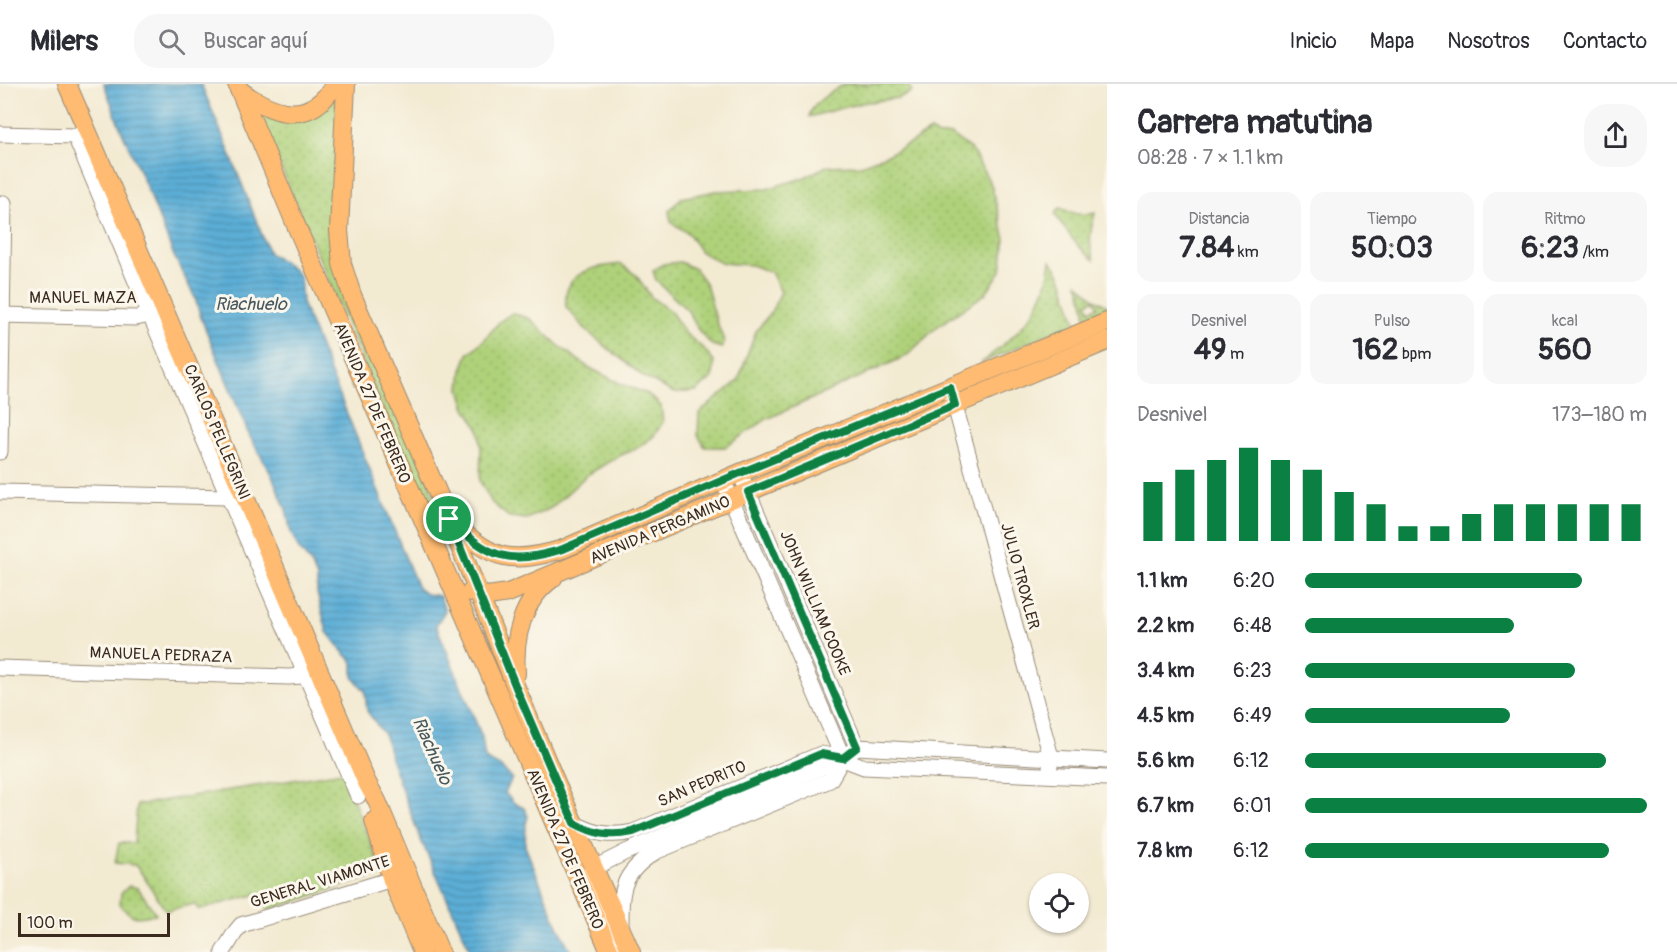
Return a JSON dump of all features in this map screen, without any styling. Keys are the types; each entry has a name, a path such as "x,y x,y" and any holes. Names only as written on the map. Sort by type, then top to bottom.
{"main road":[{"name":"CARLOS PELLEGRINI","path":"67,84 81,134 362,789 376,828 399,877 440,952"},
{"path":"238,87 267,108 296,112 315,106 324,99 335,84"},
{"name":"AVENIDA 27 DE FEBRERO","path":"346,84 339,231 342,264 352,295 449,519 517,690 631,952"},
{"name":"AVENIDA 27 DE FEBRERO","path":"238,87 610,952"},
{"name":"AVENIDA PERGAMINO","path":"449,519 470,539 493,553 506,557 537,557 563,549 731,476 1107,322"},
{"name":"AVENIDA PERGAMINO","path":"480,596 508,593 565,570 1107,341"},
{"path":"517,690 515,650 518,631 525,612 542,588 565,570"},
{"path":"446,573 470,592 480,596"},
{"name":"CARLOS PELLEGRINI","path":"399,877 422,952"}],"street":[{"path":"0,134 81,134"},
{"path":"0,452 4,203"},
{"name":"MANUEL MAZA","path":"1,315 136,318 157,313"},
{"name":"JULIO TROXLER","path":"950,387 1051,757 1049,775"},
{"name":"JOHN WILLIAM COOKE","path":"731,476 857,747"},
{"path":"0,492 236,496"},
{"name":"JOHN WILLIAM COOKE","path":"740,496 843,758"},
{"name":"MANUELA PEDRAZA","path":"0,669 313,675"},
{"path":"857,747 1107,761"},
{"name":"SAN PEDRITO","path":"594,868 637,847 843,758 857,747"},
{"name":"SAN PEDRITO","path":"574,823 593,832 607,835 633,832 821,754 843,758 864,767 1107,778"},
{"name":"SAN PEDRITO","path":"621,927 622,891 625,880 643,860 655,852 830,780 843,758"},
{"path":"594,868 589,878 620,952"},
{"name":"GENERAL VIAMONTE","path":"224,952 241,925 399,877"}],"green space":[{"path":"338,84 334,240 468,581 455,562 435,519 421,499 254,104 284,116"},
{"path":"844,84 908,84 912,92 898,98 861,103 809,117 818,102"},
{"path":"930,131 938,136 951,135 971,149 991,184 1005,239 1001,271 985,294 938,326 906,356 767,419 725,447 705,447 698,435 699,413 738,381 756,331 771,312 781,292 771,272 751,265 721,263 701,252 689,234 671,222 669,211 681,198 716,191 767,189 803,178 827,166 861,165 889,154"},
{"path":"1060,208 1073,213 1095,213 1090,236 1094,260 1077,244 1059,221 1055,214"},
{"path":"1051,261 1061,276 1076,322 981,363 1028,320 1043,294"},
{"path":"680,262 695,269 706,284 724,341 722,348 712,345 699,331 688,311 656,280 653,271 663,264"},
{"path":"621,264 636,275 651,297 671,312 686,334 704,349 714,362 713,377 697,391 674,393 644,377 589,333 566,307 567,290 577,276 590,269"},
{"path":"1078,283 1095,299 1087,303 1090,310 1098,307 1095,301 1097,300 1107,306 1107,310 1086,318"},
{"path":"512,313 530,319 558,345 588,367 623,385 648,394 661,406 663,422 653,437 639,447 587,475 551,508 527,519 509,517 492,503 480,481 479,429 466,408 460,389 462,370 468,354 499,322"},
{"path":"342,772 383,873 268,910 261,893 199,910 194,904 166,911 135,865 115,863 119,843 134,843 137,805"},
{"path":"129,886 138,888 156,914 136,917 120,905 121,893"}],"water":[{"name":"Riachuelo","path":"104,84 201,84 269,253 287,264 300,276 302,303 418,588 426,594 440,596 445,611 436,625 482,737 485,759 500,767 512,778 505,793 514,803 524,808 528,816 525,846 571,952 471,952 420,838 392,763 385,736 367,711 365,691 353,677 353,662 327,632 317,593 317,578 311,564 299,549 291,533 286,509 271,474 249,435 195,298 174,256"}],"route":[{"path":"950,387 955,405 748,492 857,747 843,758 821,754 621,835 593,832 574,823 517,690 449,519 470,539 493,553 506,557 537,557 563,549 950,387"}]}
